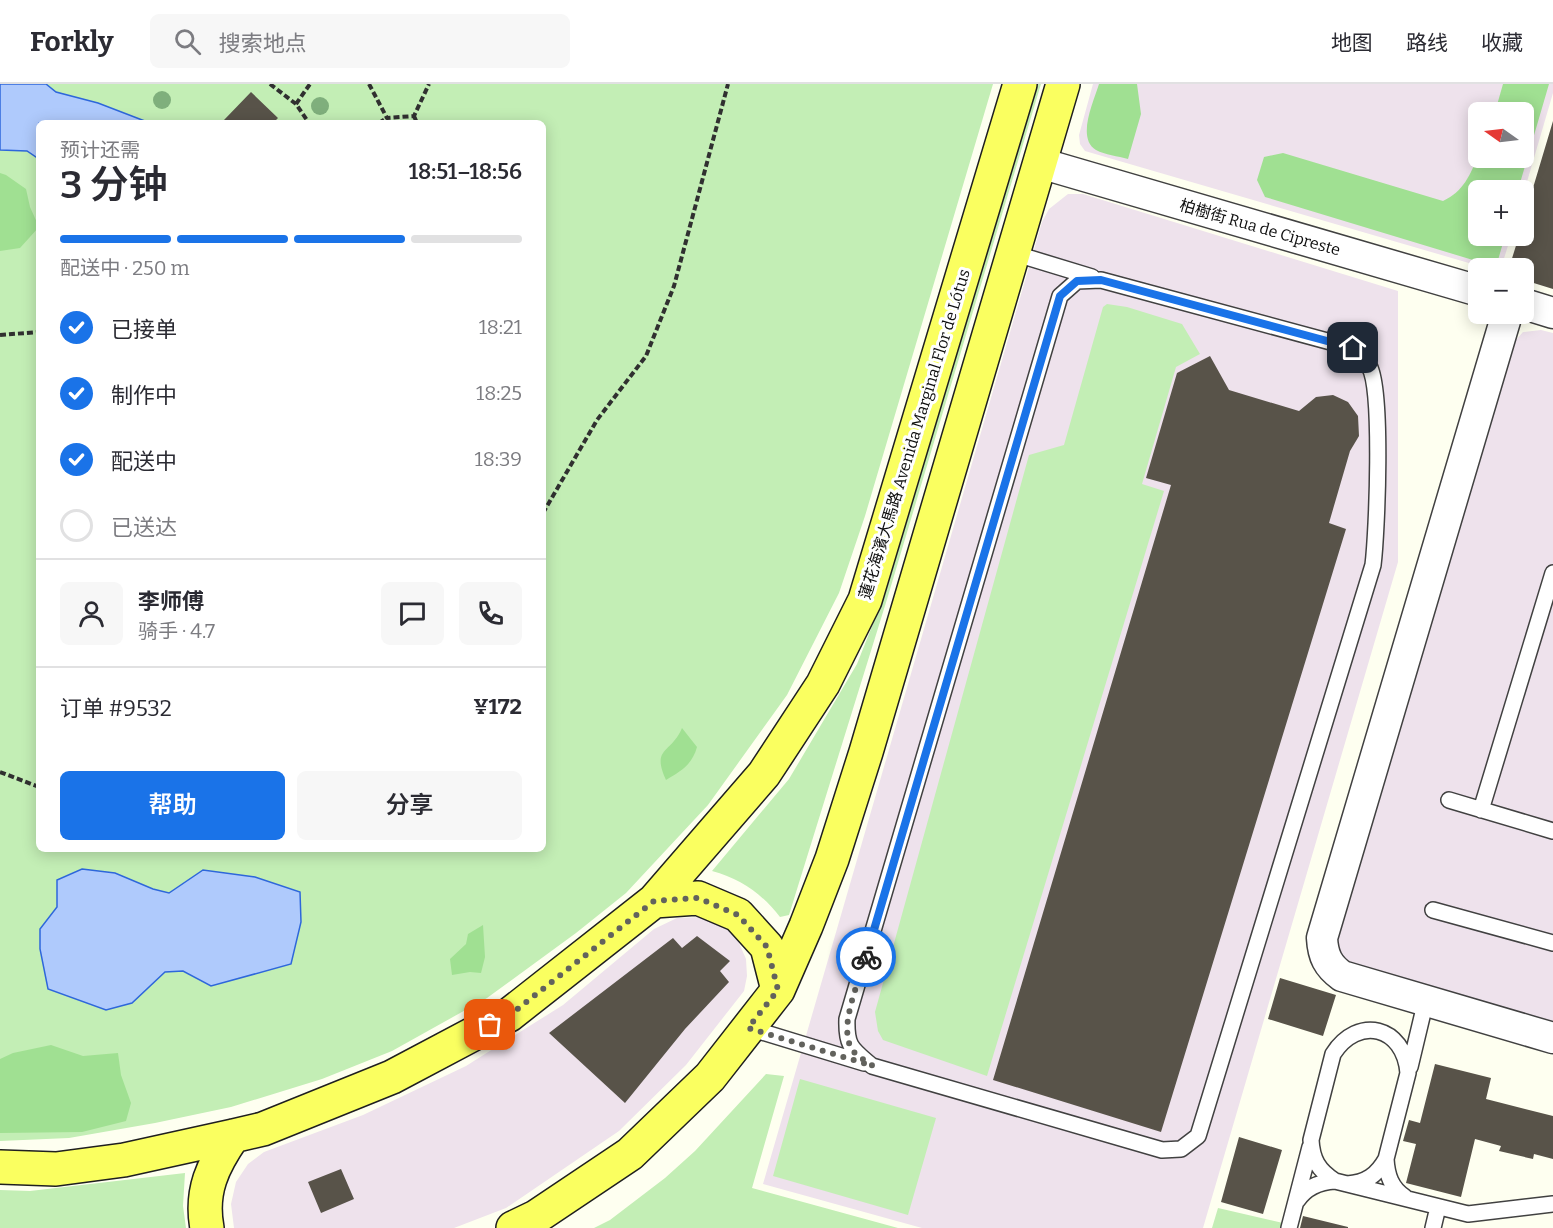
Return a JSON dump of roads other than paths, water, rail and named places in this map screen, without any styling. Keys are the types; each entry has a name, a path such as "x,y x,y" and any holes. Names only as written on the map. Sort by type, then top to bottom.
{"main road":[{"name":"蓮花海濱大馬路 Avenida Marginal Flor de Lótus","path":"0,1167 56,1169 124,1160 233,1136 263,1129 392,1077 510,1015 654,901 764,774 823,684 865,600 1020,84"},
{"path":"513,1228 536,1217 630,1154 711,1077 778,990 832,859 1063,84"},
{"path":"654,901 698,898 738,915 767,947 778,990"},
{"path":"207,1228 206,1193 215,1162 233,1136"}],"street":[{"name":"柏樹街 Rua de Cipreste","path":"1040,163 1468,288"},
{"path":"1534,307 1553,313"},
{"path":"1503,324 1322,938 1326,960 1342,976 1553,1038"}],"lane":[{"path":"748,1028 1162,1150 1181,1149 1198,1136 1373,565 1376,541 1376,396 1370,367 1353,348 1101,280 1013,253"},
{"path":"873,1066 852,1050 847,1033 851,1007 1060,296 1077,281 1101,280"},
{"path":"1481,810 1553,573"},
{"path":"1449,800 1553,831"},
{"path":"1433,909 1553,943"},
{"path":"1295,1205 1302,1194 1322,1182 1359,1183 1371,1178 1380,1170 1386,1159 1426,1000"},
{"path":"1289,1228 1333,1054 1339,1044 1360,1031 1372,1030 1384,1033 1403,1049 1408,1073"},
{"path":"1311,1140 1312,1154 1317,1165 1324,1174 1341,1182 1468,1214 1553,1204"},
{"path":"1386,1159 1387,1172 1392,1184 1410,1200"},
{"path":"1433,1228 1438,1207"}],"water":[{"path":"0,84 46,84 56,92 98,103 142,120 36,120 36,157 27,151 0,150"},
{"path":"82,869 115,873 153,889 169,893 203,870 255,877 300,892 301,922 291,964 211,986 183,971 165,972 132,1003 106,1010 48,989 40,949 40,929 57,907 57,880"}]}
